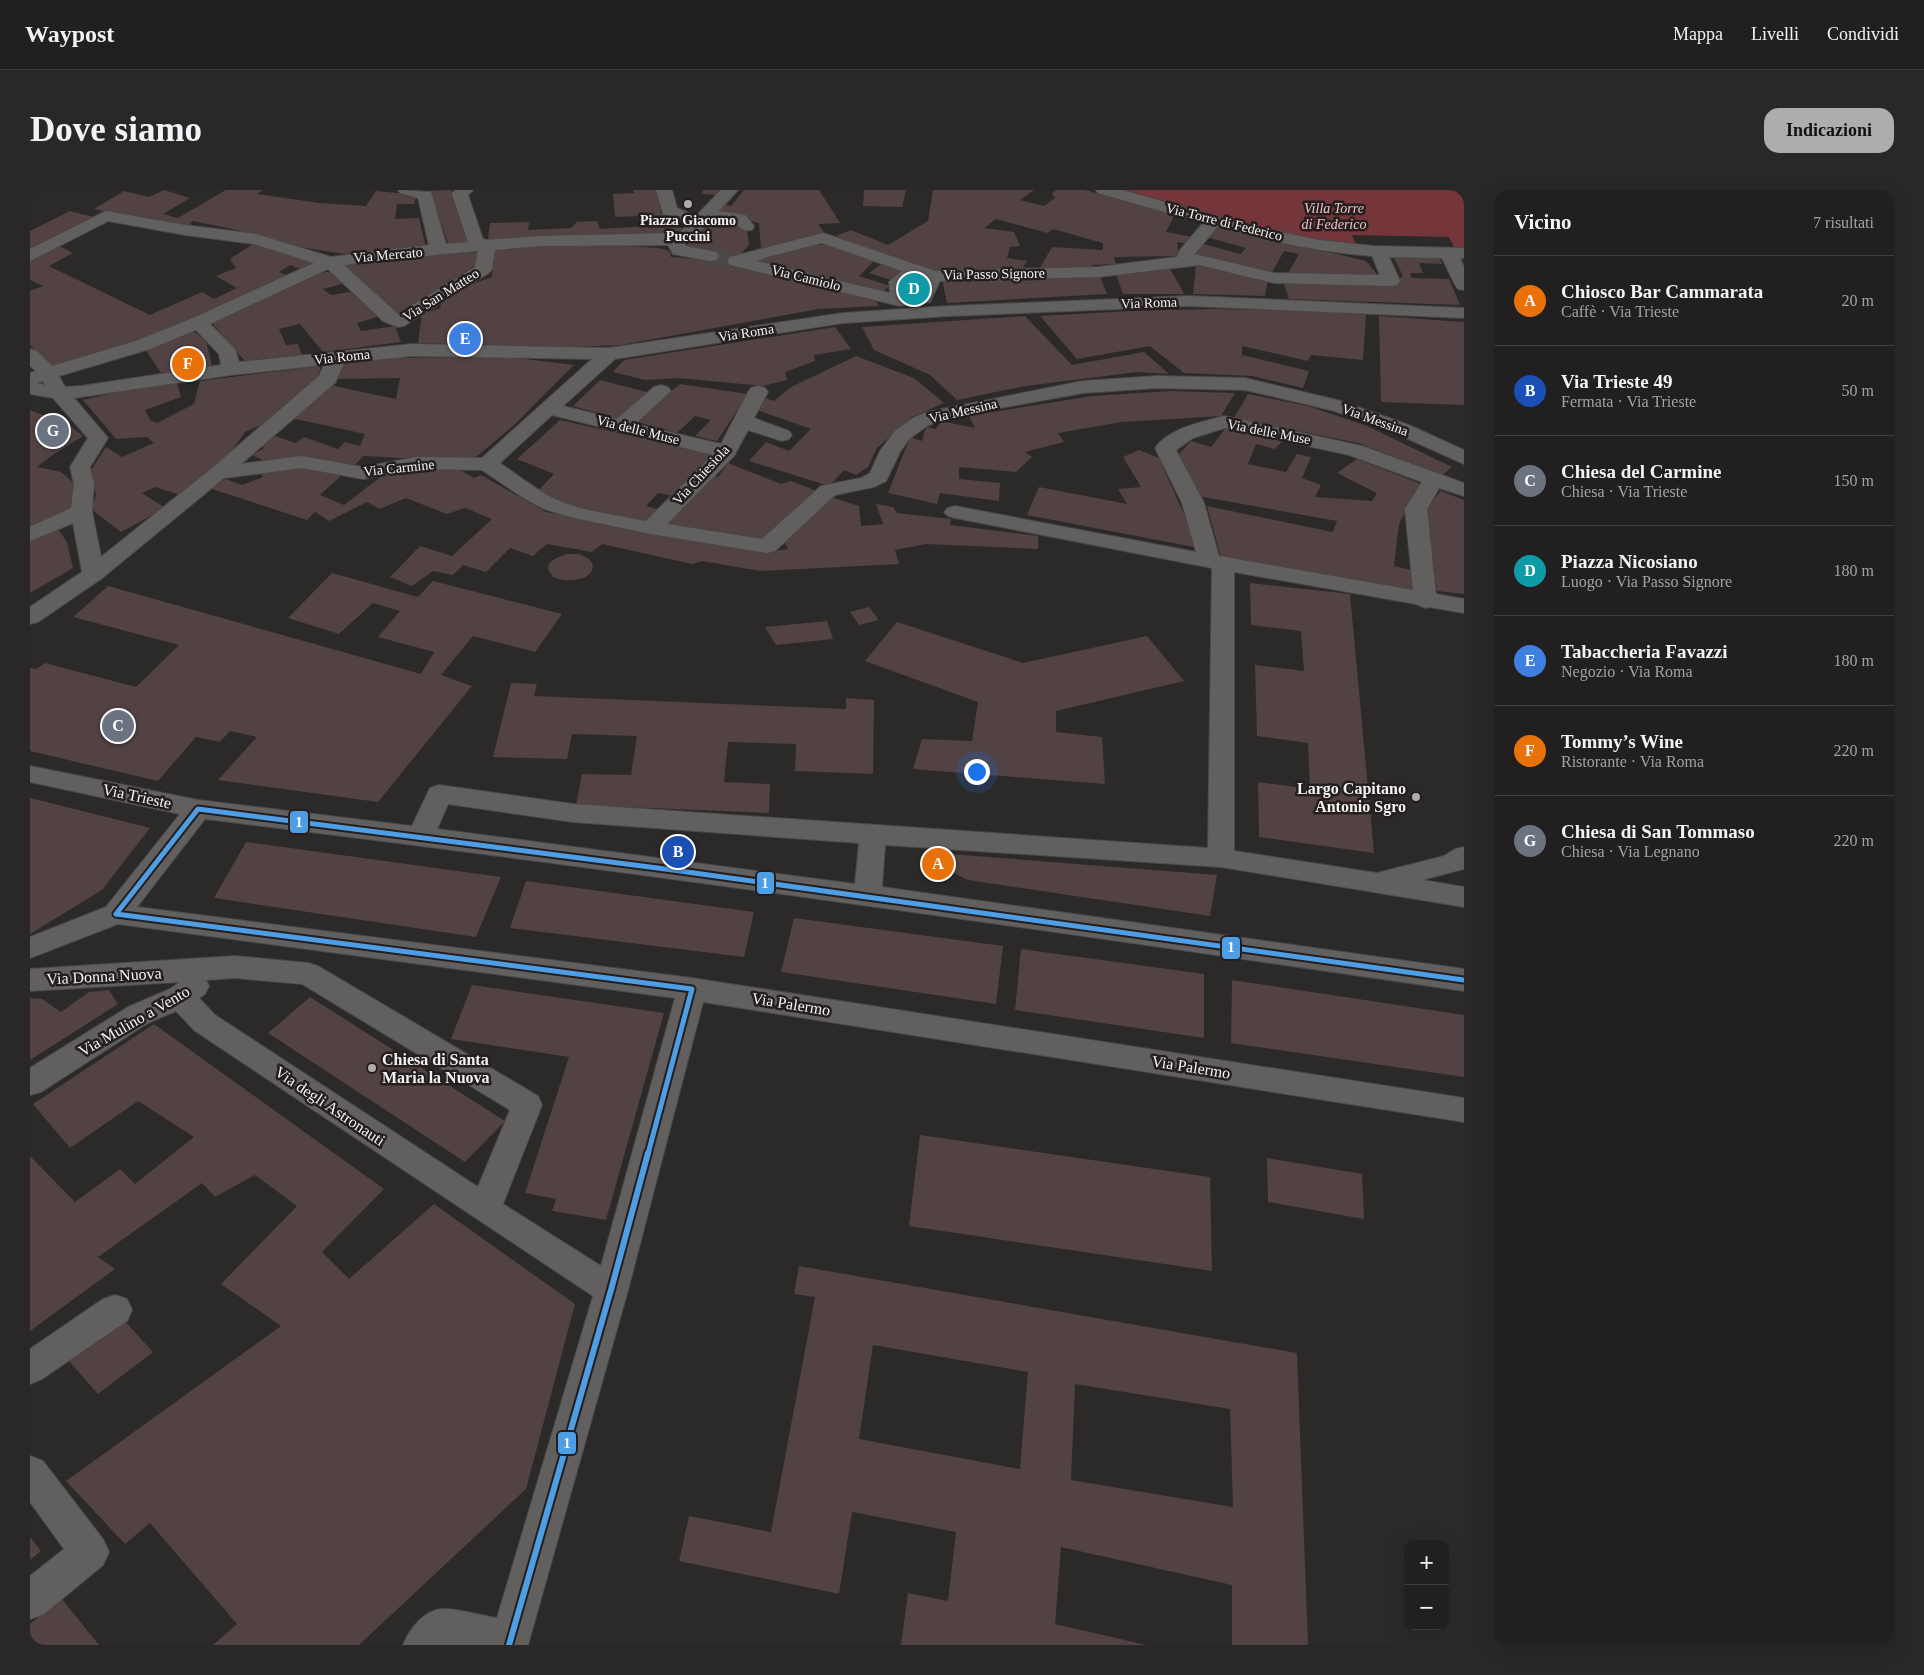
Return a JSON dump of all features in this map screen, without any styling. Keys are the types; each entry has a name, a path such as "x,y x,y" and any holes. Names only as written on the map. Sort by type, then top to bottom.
{"street":[{"path":"406,190 425,195 439,251"},
{"name":"Via San Matteo","path":"330,262 389,317 398,322 483,269 487,246 476,242 460,194 465,190"},
{"path":"664,190 669,211 702,218 738,219 746,226"},
{"path":"710,256 678,250 674,240 684,237 730,190"},
{"name":"Via Torre di Federico","path":"1104,190 1214,220 1319,245 1351,249 1456,253"},
{"path":"30,256 106,216 184,230 256,239 330,262"},
{"path":"1185,263 1186,254 1214,220"},
{"name":"Via Passo Signore","path":"737,261 761,253 823,238 933,276 1098,272 1108,269 1185,263 1199,260 1274,278 1391,281 1378,250"},
{"name":"Via Mercato","path":"39,376 126,351 199,322 330,262 385,254 439,251 540,241 674,240"},
{"path":"1456,253 1464,285"},
{"name":"Via Camiolo","path":"737,261 900,301"},
{"path":"1108,269 1117,304"},
{"path":"907,275 933,276 924,298 900,301 898,282 907,275"},
{"name":"Via Roma","path":"30,388 59,393 81,392 231,369 412,350 609,354 843,318 948,311 1189,301 1464,313"},
{"path":"199,322 228,353 231,369"},
{"path":"487,464 609,354"},
{"path":"30,355 39,376 59,393 98,438 80,467 84,484 82,511 93,574"},
{"path":"30,617 93,574 218,473 328,379 336,358"},
{"name":"Via Messina","path":"487,464 529,493 551,505 578,513 651,528 767,546 828,490 867,483 879,477 890,451 902,435 920,422 934,416 984,405 1083,387 1157,382 1246,384 1342,407 1402,428 1464,458"},
{"path":"621,426 661,391"},
{"name":"Via Chiesiola","path":"651,528 727,452 758,392"},
{"name":"Via delle Muse","path":"550,409 727,452"},
{"path":"743,421 782,435"},
{"name":"Via delle Muse","path":"1221,858 1216,562 1193,503 1165,448 1186,434 1224,422 1355,450 1464,490"},
{"name":"Via Carmine","path":"218,473 302,462 363,473 418,463 487,464"},
{"path":"1425,601 1416,509 1434,479"},
{"path":"30,535 82,511"},
{"path":"955,512 1425,601 1464,606"},
{"name":"Via Trieste","path":"30,774 198,808 868,895 1464,980"},
{"path":"421,836 439,794 573,813 1221,858 1464,897"},
{"path":"30,948 116,914 198,808"},
{"path":"868,895 873,835"},
{"path":"1376,882 1452,864 1464,856"},
{"name":"Via Palermo","path":"116,914 692,988 1464,1110"},
{"path":"208,969 235,967 308,974 527,1105 485,1210"},
{"name":"Via Donna Nuova","path":"30,980 208,969"},
{"name":"Via Mulino a Vento","path":"30,1083 138,1015 180,997 193,988 208,969"},
{"path":"422,1645 440,1628 509,1643 612,1290 692,988"},
{"name":"Via degli Astronauti","path":"180,997 206,1023 485,1210 612,1290"},
{"path":"30,1368 115,1310"},
{"path":"30,1473 90,1552 30,1600"}],"green space":[{"name":"Villa Torre di Federico","path":"1125,190 1464,190 1464,247 1454,247 1449,237 1352,235 1356,245 1297,236 1211,215"}],"building":[{"path":"164,190 190,198 163,214 178,218 226,190 263,190 257,194 319,203 366,206 376,191 417,195 414,204 397,204 395,219 419,218 426,248 345,254 299,247 237,230 193,221 187,227 94,209 124,191 149,197"},
{"path":"451,190 469,245 449,246 431,193 423,191"},
{"path":"633,190 656,190 661,213 684,230 659,235 621,237 488,239 490,223 529,222 528,230 571,228 577,222 597,221 600,229 651,226 643,216 615,217 613,194 634,193"},
{"path":"703,190 722,190 717,195 702,194"},
{"path":"744,190 819,190 840,223 818,224 826,235 805,237 761,249 759,223 718,212 724,204 731,206"},
{"path":"864,190 906,190 902,207 863,206"},
{"path":"933,190 1034,190 1020,200 1044,206 1055,198 1052,193 1057,190 1085,190 1175,214 1166,232 1193,237 1190,244 1177,242 1179,256 1114,257 1116,264 1092,265 1091,270 1038,271 1052,247 1103,250 1103,243 1053,229 1048,233 996,219 984,228 1014,232 1020,246 1010,247 1007,258 1027,261 1022,269 945,274 909,264 836,236 851,230 888,245 928,221"},
{"path":"70,211 94,217 30,251 30,231"},
{"path":"713,218 734,222 747,229 749,245 729,266 874,298 879,306 819,309 621,345 566,347 418,343 422,314 441,308 440,303 465,287 492,277 493,248 540,245 613,245 658,248 670,251 671,257 707,260 713,253 684,248"},
{"path":"1215,225 1366,261 1381,279 1286,277 1299,254 1284,251 1271,274 1192,254 1203,244 1241,254 1246,248 1206,237"},
{"path":"827,241 876,259 859,276 890,286 879,293 755,260 810,243 822,245"},
{"path":"256,242 317,262 303,270 290,265 279,272 289,276 119,349 54,368 30,345 30,291 43,286 30,280 30,261 57,245 73,253 49,266 150,315 202,292 214,299 237,288 216,276 236,268 230,259"},
{"path":"481,252 474,266 397,317 341,266 393,258"},
{"path":"1392,254 1439,255 1442,264 1419,263 1423,273 1410,273 1412,278 1449,279 1460,305 1289,299 1283,281 1392,284 1403,276"},
{"path":"884,262 906,270 894,281 869,273"},
{"path":"1196,265 1223,269 1268,280 1265,296 1193,294"},
{"path":"1170,268 1184,294 1123,294 1115,271"},
{"path":"334,271 345,283 323,289 331,295 350,292 380,316 357,323 361,331 395,326 401,342 323,352 300,324 279,329 286,345 298,344 302,355 245,361 212,323 314,274"},
{"path":"1100,276 1107,294 947,303 942,279"},
{"path":"1211,309 1317,311 1366,315 1363,360 1311,355 1308,361 1242,346 1242,355 1309,371 1303,388 1252,376 1184,373 1150,346 1077,359 1040,316 1130,311"},
{"path":"1025,316 1072,365 1144,352 1169,374 1137,372 1026,386 957,400 930,375 874,350 862,327"},
{"path":"1379,316 1464,322 1464,405 1381,402"},
{"path":"835,327 851,349 814,355 815,361 785,372 787,380 763,386 678,378 645,380 613,372 624,360"},
{"path":"192,330 206,341 212,366 161,373 145,349"},
{"path":"856,356 914,378 944,403 912,417 877,448 868,467 856,475 844,470 829,486 749,461 766,442 789,451 811,429 757,410 765,398 774,401 791,387"},
{"path":"509,357 574,365 513,426 476,457 419,459 364,456 351,468 265,461 252,455 264,448 259,443 271,435 296,443 304,437 338,449 345,442 360,446 365,434 291,418 326,387 334,386 396,399 400,378 338,379 341,362 389,358"},
{"path":"321,366 318,376 261,425 245,432 227,458 184,496 155,487 142,493 165,508 121,532 91,509 96,495 91,470 106,447 122,457 154,443 147,437 116,439 83,400 133,388 177,383 181,397 145,410 150,420 157,423 194,404 200,381"},
{"path":"600,380 650,393 619,419 573,406"},
{"path":"680,384 748,394 717,441 695,436 711,420 695,416 677,433 634,421"},
{"path":"1170,391 1235,393 1221,416 1122,422 1058,433 1064,442 1025,452 1032,457 1016,472 959,467 959,479 1000,483 999,501 940,493 937,504 888,493 910,437 922,441 926,427 936,429 941,421 975,428 969,416 1092,396"},
{"path":"1248,394 1308,406 1367,426 1452,467 1442,475 1358,443 1234,418"},
{"path":"30,410 69,425 83,436 37,467 61,472 76,485 76,510 30,531"},
{"path":"560,420 716,455 676,496 658,493 646,506 660,510 648,522 586,510 537,492 554,474 517,459"},
{"path":"1225,429 1284,439 1275,449 1256,444 1248,464 1286,472 1297,454 1311,457 1302,478 1321,485 1315,497 1372,501 1377,493 1337,473 1357,459 1421,484 1399,524 1394,566 1416,571 1415,594 1221,557 1207,506 1333,532 1337,521 1198,496 1179,454 1191,441 1211,447"},
{"path":"1139,450 1159,458 1199,548 1027,515 1039,487 1127,504 1118,489 1141,487 1123,457"},
{"path":"728,463 781,484 791,481 819,492 768,540 667,524 710,475 718,477"},
{"path":"303,465 344,473 320,495 344,505 383,475 405,470 459,469 474,478 481,475 546,512 767,552 788,549 783,537 828,496 859,506 861,526 883,524 876,504 893,507 897,513 951,519 950,525 1038,536 1038,549 926,544 895,550 899,564 760,571 702,561 692,564 602,544 592,552 547,544 533,556 510,548 486,572 463,565 453,575 433,571 412,586 390,577 420,546 452,556 492,519 465,508 447,514 406,498 380,509 367,502 329,521 315,512 307,520 209,488 226,479 242,485 263,477 259,471"},
{"path":"1441,491 1464,500 1464,594 1437,591 1426,508"},
{"path":"56,526 67,542 73,568 30,593 30,539"},
{"path":"567,554 579,554 588,558 593,564 592,571 586,577 575,580 563,580 553,577 548,570 549,563"},
{"path":"332,573 418,597 433,581 562,614 535,652 473,636 441,675 472,686 378,802 218,780 257,737 230,731 220,742 196,737 158,781 30,751 30,668 36,669 45,663 136,687 179,645 73,617 108,586 421,674 434,652 378,637 400,611 373,603 339,634 288,618"},
{"path":"1250,583 1350,594 1374,853 1259,837 1258,782 1310,789 1308,743 1257,736 1255,665 1304,671 1301,631 1251,625"},
{"path":"869,607 879,620 859,625 850,612"},
{"path":"827,621 833,639 776,645 765,627"},
{"path":"897,622 1023,663 1147,636 1184,681 1056,711 1056,732 1102,737 1105,784 913,769 922,739 972,741 978,702 865,661"},
{"path":"511,683 537,684 534,696 846,709 846,698 874,700 873,774 795,771 796,744 728,742 724,782 770,784 769,813 576,805 582,774 631,775 637,736 572,734 567,759 493,757"},
{"path":"30,798 150,828 102,890 30,934"},
{"path":"246,842 501,877 476,937 214,898"},
{"path":"950,854 1217,875 1210,916 968,880 952,872"},
{"path":"526,881 754,912 744,957 510,928"},
{"path":"794,918 1003,946 996,1004 781,972"},
{"path":"1021,949 1204,974 1204,1038 1015,1010"},
{"path":"1232,980 1464,1015 1464,1077 1231,1043"},
{"path":"472,985 664,1013 606,1220 552,1211 556,1199 525,1193 569,1057 451,1039"},
{"path":"109,990 118,1004 30,1060 30,998 42,999 61,1012 89,992"},
{"name":"Chiesa di Santa Maria la Nuova","path":"310,997 505,1121 465,1162 268,1033"},
{"path":"154,1024 384,1189 322,1252 349,1279 434,1204 575,1304 526,1489 359,1645 213,1645 237,1624 150,1523 125,1544 66,1481 281,1326 221,1284 297,1206 255,1175 215,1197 202,1183 98,1257 115,1269 30,1331 30,1156 75,1202 120,1169 135,1184 194,1137 138,1101 70,1148 33,1104"},
{"path":"920,1135 1210,1177 1212,1271 909,1226"},
{"path":"1267,1158 1362,1174 1364,1219 1268,1202"},
{"path":"799,1266 1297,1353 1308,1645 1232,1645 1232,1585 1061,1547 1055,1624 1146,1645 901,1645 908,1593 948,1601 956,1532 852,1512 839,1594 679,1561 689,1516 771,1532 815,1297 794,1294","holes":["873,1345 1028,1372 1020,1469 859,1439","1075,1384 1230,1409 1233,1507 1071,1480"]},
{"path":"123,1319 153,1352 98,1394 68,1360"},
{"path":"30,1537 41,1551 30,1560"},
{"path":"61,1598 99,1645 30,1645 30,1624"}],"tunnel":[{"path":"710,256 734,261"}],"transit line":[{"name":"1","path":"116,914 198,809 673,870 1464,980"},
{"name":"1","path":"116,914 692,989 611,1290 509,1645"}],"place":[{"name":"Piazza Giacomo Puccini","path":"688,204"},
{"name":"Piazza Nicosiano","path":"914,289"},
{"name":"Tabaccheria Favazzi","path":"465,339"},
{"name":"Tommy’s Wine","path":"188,364"},
{"name":"Chiesa di San Tommaso","path":"53,431"},
{"name":"Chiesa del Carmine","path":"118,726"},
{"name":"Largo Capitano Antonio Sgro","path":"1416,797"},
{"name":"Via Trieste 49","path":"678,852"},
{"name":"Chiosco Bar Cammarata","path":"938,864"},
{"name":"Chiesa di Santa Maria la Nuova","path":"372,1068"}]}
